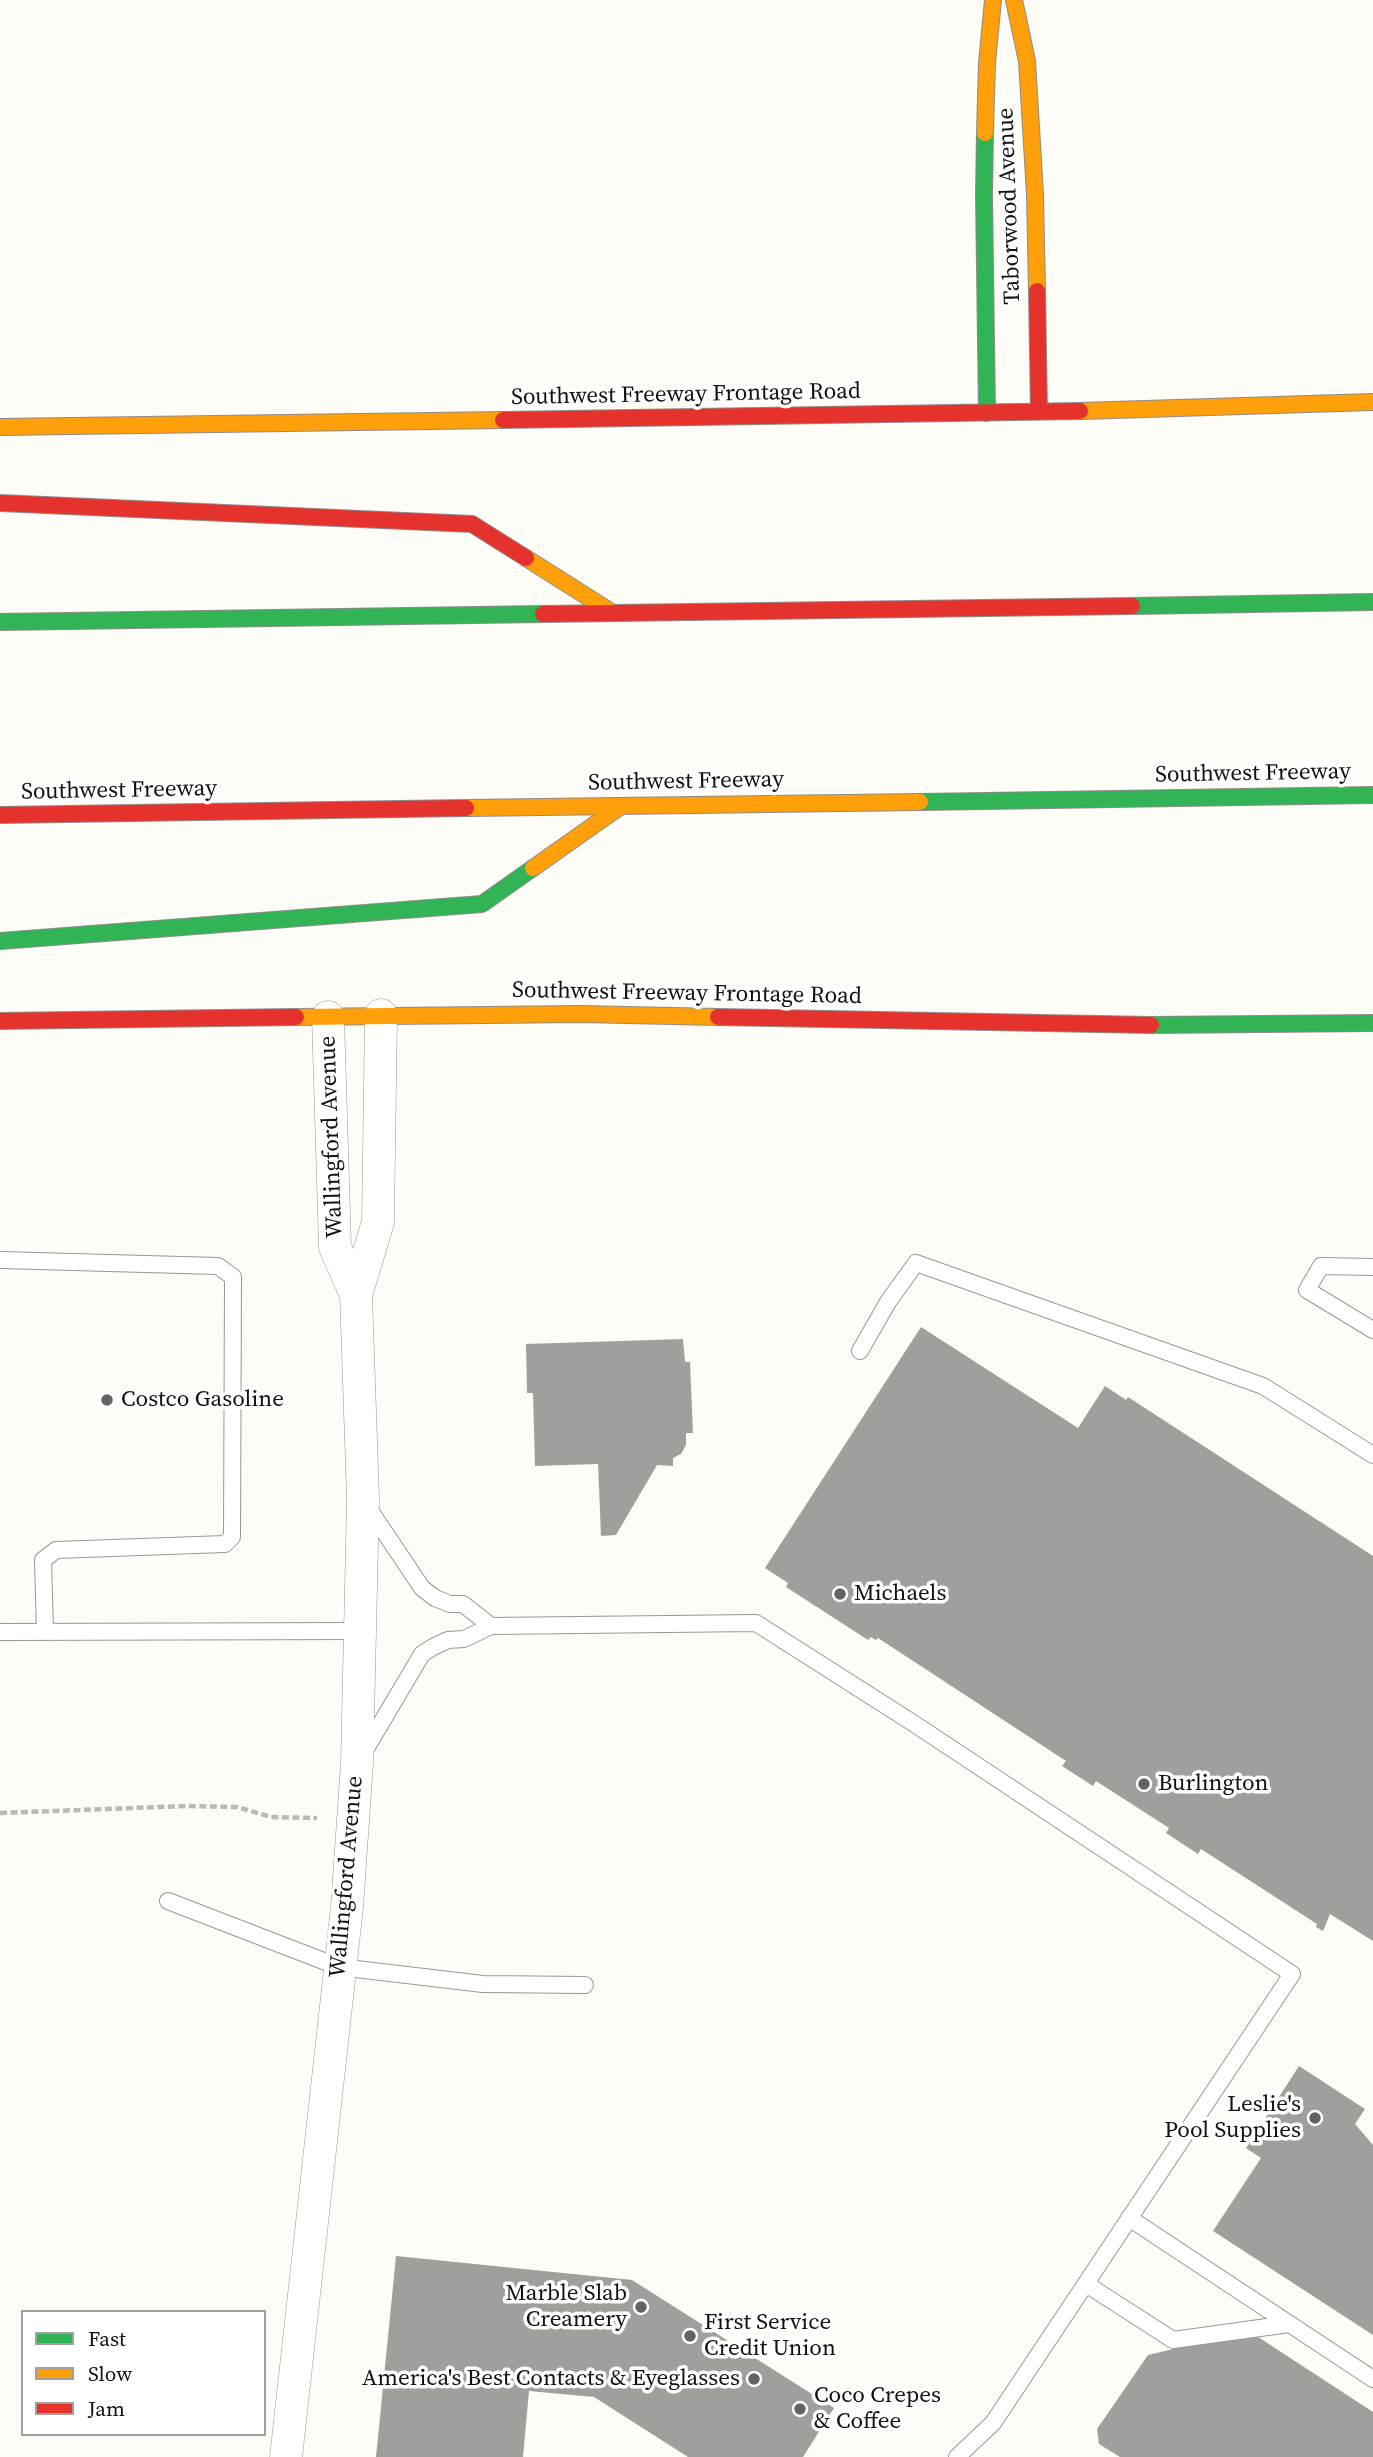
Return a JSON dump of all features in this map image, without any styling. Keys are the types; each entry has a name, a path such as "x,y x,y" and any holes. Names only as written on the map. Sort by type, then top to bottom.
{"main road":[{"name":"Taborwood Avenue","path":"987,413 984,182 987,63 993,0"},
{"name":"Taborwood Avenue","path":"1014,0 1027,61 1035,194 1038,412"},
{"name":"Southwest Freeway Frontage Road","path":"0,427 1183,410 1373,402"},
{"path":"0,503 472,524 613,613"},
{"path":"0,622 1373,602"},
{"name":"Southwest Freeway","path":"0,815 1373,795"},
{"path":"0,941 482,904 621,806"},
{"name":"Southwest Freeway Frontage Road","path":"0,1021 595,1014 1183,1026 1373,1023"}],"street":[{"name":"Wallingford Avenue","path":"286,2457 347,1907 357,1763 363,1499 356,1295 377,1222 381,1015"},
{"name":"Wallingford Avenue","path":"328,1017 335,1247 356,1295"}],"lane":[{"path":"0,1260 218,1266 233,1277 232,1537 225,1544 56,1550 43,1560 45,1632"},
{"path":"860,1351 888,1302 915,1263 1263,1386 1373,1455"},
{"path":"1373,1267 1321,1266 1307,1290 1373,1330"},
{"path":"363,1499 422,1588 435,1598 450,1604 463,1604 491,1626"},
{"path":"357,1763 422,1654 440,1643 464,1639 491,1626 756,1623 902,1716 1292,1974 993,2423 957,2457"},
{"path":"0,1632 360,1631"},
{"path":"169,1901 339,1966 483,1984 585,1985"},
{"path":"1129,2218 1373,2379"},
{"path":"1086,2284 1173,2340 1289,2324"}],"path":[{"path":"0,1813 186,1806 237,1807 271,1817 353,1820"}],"building":[{"path":"921,1327 1078,1428 1105,1386 1126,1400 1128,1397 1373,1556 1373,1941 1330,1914 1323,1931 1316,1927 1317,1924 1201,1849 1198,1854 1166,1833 1169,1828 1096,1781 1093,1786 1062,1766 1066,1761 878,1638 876,1640 871,1637 868,1640 786,1587 788,1583 765,1568"},
{"path":"683,1339 685,1362 690,1362 693,1433 686,1433 686,1445 681,1454 673,1458 673,1466 657,1465 616,1535 601,1536 598,1464 535,1466 533,1393 527,1393 526,1344"},
{"path":"1299,2066 1365,2109 1355,2124 1373,2145 1373,2335 1213,2231 1261,2158 1246,2148"},
{"path":"396,2256 632,2280 834,2408 803,2457 688,2457 594,2397 529,2391 523,2457 376,2457"},
{"path":"1249,2331 1373,2412 1373,2457 1120,2457 1099,2444 1097,2429 1148,2355"}],"traffic: fast":[{"path":"985,133 987,413"},
{"path":"1132,606 1373,602"},
{"path":"0,622 543,614"},
{"path":"920,802 1373,795"},
{"path":"0,941 482,904 533,868"},
{"path":"1151,1025 1373,1023"}],"traffic: slow":[{"path":"985,133 987,63 993,0"},
{"path":"1014,0 1027,61 1035,194 1037,291"},
{"path":"1080,411 1373,402"},
{"path":"0,427 503,420"},
{"path":"526,558 613,613"},
{"path":"466,808 920,802"},
{"path":"533,868 621,806"},
{"path":"296,1017 581,1014 718,1017"}],"traffic: jam":[{"path":"1037,291 1039,412"},
{"path":"503,420 1080,411"},
{"path":"0,503 472,524 526,558"},
{"path":"543,614 1132,606"},
{"path":"0,815 466,808"},
{"path":"0,1021 296,1017"},
{"path":"718,1017 1151,1025"}],"place":[{"name":"Costco Gasoline","path":"107,1400"},
{"name":"Michaels","path":"840,1594"},
{"name":"Burlington","path":"1144,1784"},
{"name":"Leslie's Pool Supplies","path":"1315,2118"},
{"name":"Marble Slab Creamery","path":"641,2307"},
{"name":"First Service Credit Union","path":"690,2336"},
{"name":"America's Best Contacts & Eyeglasses","path":"754,2379"},
{"name":"Coco Crepes & Coffee","path":"800,2409"}]}
